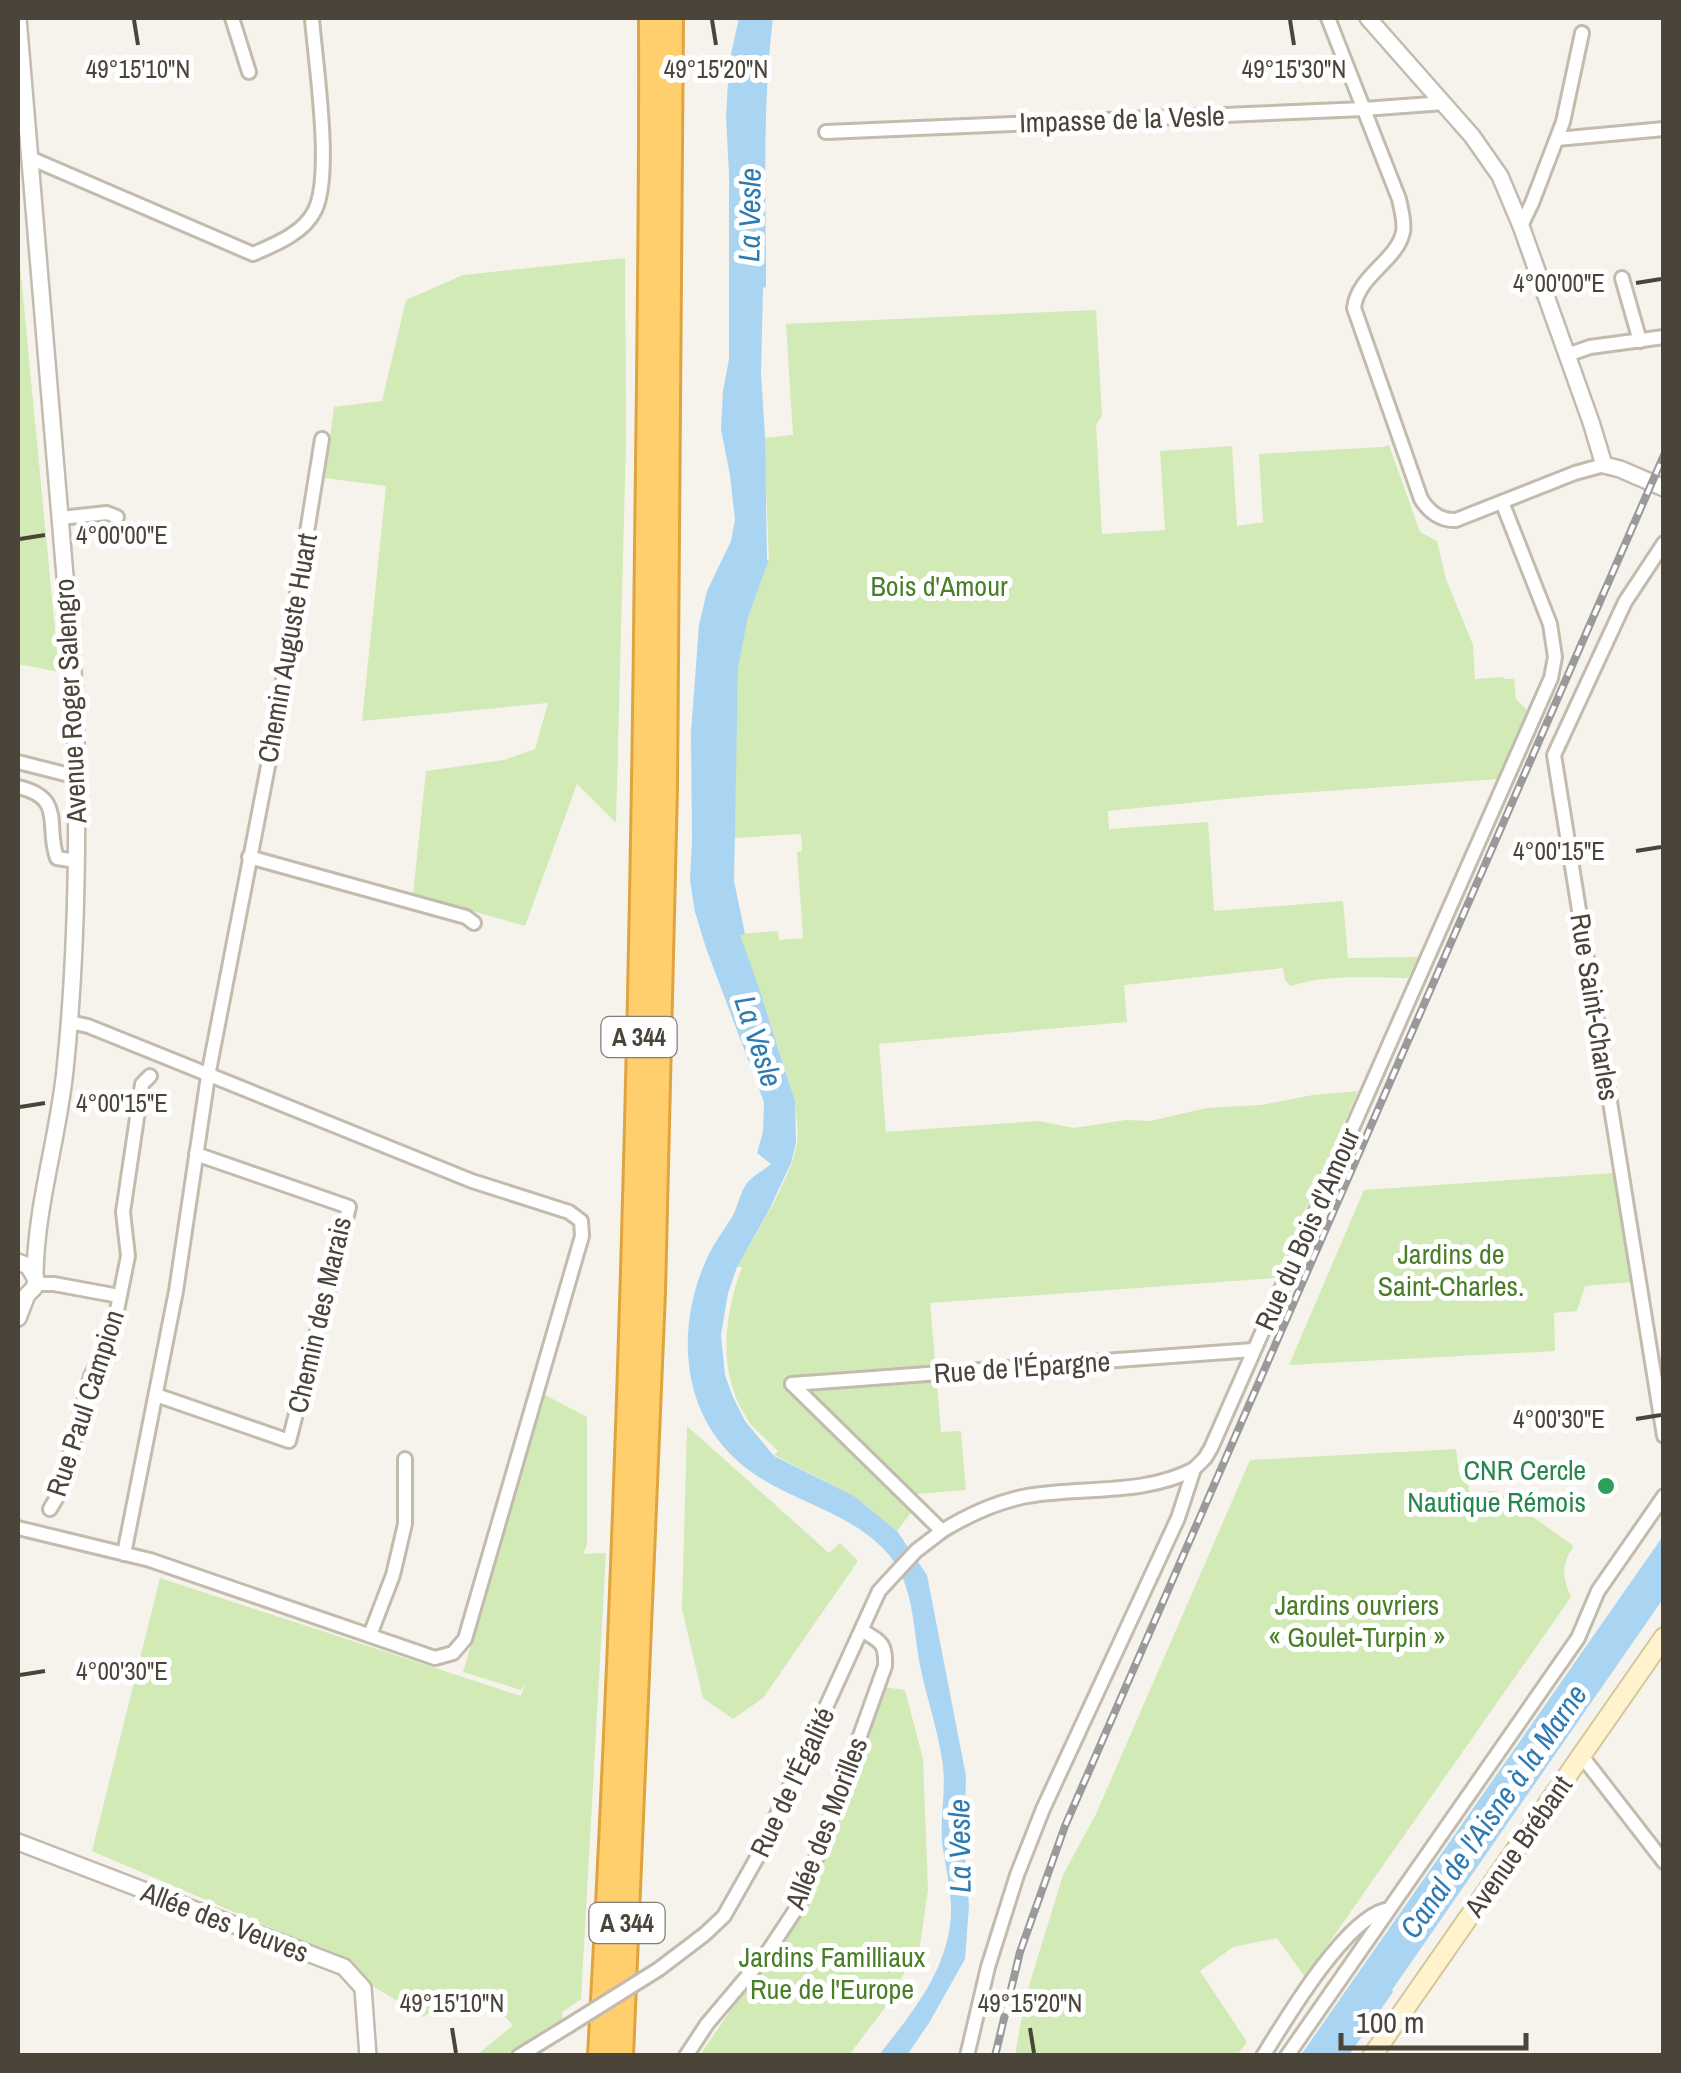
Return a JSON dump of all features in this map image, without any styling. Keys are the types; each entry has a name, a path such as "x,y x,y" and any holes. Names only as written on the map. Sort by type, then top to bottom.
{"highway":[{"name":"A 344","path":"600,2056 622,1583 645,787 650,18"},
{"name":"A 344","path":"621,2056 646,1469 666,768 671,18"}],"main road":[{"name":"Avenue Brébant","path":"1372,2056 1664,1637"}],"street":[{"name":"Avenue Roger Salengro","path":"18,18 74,695 77,777 70,1022 29,1288 18,1318"},
{"path":"232,18 249,72"},
{"path":"30,158 253,254 280,242 302,227 316,209 322,175 312,18"},
{"path":"1328,18 1403,221 1398,245 1358,292 1354,308 1424,505 1450,520 1604,465 1664,488"},
{"path":"1374,20 1472,136 1500,176 1592,422 1604,465"},
{"path":"1521,226 1563,122 1582,33"},
{"path":"1418,105 1420,75"},
{"name":"Impasse de la Vesle","path":"826,132 1444,103"},
{"path":"1557,139 1664,128"},
{"path":"1622,278 1640,341"},
{"path":"1567,355 1590,347 1664,336"},
{"name":"Chemin Auguste Huart","path":"208,1076 275,730 322,439"},
{"name":"Rue du Bois d'Amour","path":"967,2056 988,1967 1043,1809 1178,1518 1194,1469 1210,1448 1551,678 1555,657 1550,624 1502,502"},
{"path":"60,518 107,513 118,517"},
{"name":"Rue Saint-Charles","path":"1664,544 1625,602 1554,755 1664,1436"},
{"path":"18,762 77,777"},
{"path":"18,787 34,791 54,818 53,848 57,858 76,861"},
{"path":"249,856 466,917 474,923"},
{"path":"18,1528 124,1554 435,1658 453,1652 465,1639 582,1236 581,1221 569,1212 472,1181 70,1022"},
{"name":"Rue Paul Campion","path":"50,1509 60,1492 91,1376 112,1334 128,1256 123,1212 142,1084 150,1076"},
{"path":"124,1554 176,1290 208,1076"},
{"name":"Chemin des Marais","path":"156,1394 289,1441 349,1207 196,1154"},
{"name":"Avenue Roger Salengro","path":"29,1288 28,1266 18,1259 40,1204"},
{"name":"Rue Paul Campion","path":"29,1288 54,1284 120,1296"},
{"name":"Rue de l'Épargne","path":"942,1532 792,1384 1253,1350"},
{"path":"370,1635 393,1575 406,1524 405,1459"},
{"path":"942,1532 982,1510 1026,1496 1149,1484 1194,1469"},
{"path":"1287,2056 1578,1638 1598,1592 1664,1496"},
{"name":"Rue de l'Égalité","path":"518,2056 659,1969 724,1916 758,1856 880,1591 916,1552 942,1532"},
{"name":"Allée des Morilles","path":"686,2056 800,1904 885,1666 886,1650 880,1640 863,1631"},
{"path":"1581,1755 1664,1862"},
{"name":"Allée des Veuves","path":"18,1842 344,1967 363,1988 368,2056"},
{"path":"1263,2056 1348,1933 1387,1910"}],"green space":[{"path":"18,244 59,672 18,664"},
{"path":"625,258 626,441 616,823 577,784 525,926 413,894 426,771 504,760 535,749 548,703 362,721 386,486 325,478 334,407 382,401 406,300 463,275"},
{"name":"Bois d'Amour","path":"1096,310 1102,415 1096,425 1102,534 1165,530 1160,451 1232,446 1237,526 1263,522 1259,454 1389,445 1420,532 1437,541 1446,579 1473,645 1475,679 1514,679 1516,699 1529,712 1498,779 1108,811 1109,829 1208,822 1214,911 1343,901 1348,958 1418,957 1408,978 1334,978 1291,986 1285,980 1283,968 1124,985 1127,1022 879,1044 886,1132 1038,1121 1074,1128 1358,1091 1275,1278 930,1303 941,1432 961,1431 966,1490 918,1494 913,1510 897,1531 854,1496 774,1455 778,1451 746,1417 727,1362 731,1305 742,1267 737,1267 781,1188 797,1142 792,1092 739,934 778,931 779,940 803,938 797,852 802,851 801,834 734,838 738,667 748,617 769,560 764,438 793,435 786,324"},
{"name":"Jardins de Saint-Charles.","path":"1613,1173 1632,1282 1585,1286 1577,1311 1554,1313 1555,1351 1289,1365 1364,1190"},
{"path":"545,1395 587,1417 587,1545 583,1554 606,1553 581,1999 562,2012 563,2021 505,2055 477,2055 513,2025 492,2008 470,2000 459,2001 447,2003 424,2017 369,1984 353,1963 92,1851 160,1578 521,1696 525,1684 521,1690 463,1672"},
{"path":"687,1426 829,1553 840,1543 858,1561 763,1698 733,1719 703,1698 682,1609"},
{"name":"Jardins ouvriers « Goulet-Turpin »","path":"1456,1449 1459,1473 1468,1473 1469,1493 1496,1491 1574,1546 1564,1571 1571,1597 1305,1977 1277,1938 1233,1947 1200,1971 1247,2042 1237,2055 1015,2055 1025,1999 1063,1875 1096,1814 1250,1460"},
{"name":"Jardins Familliaux Rue de l'Europe","path":"883,1687 905,1690 923,1759 928,1890 920,1945 884,2009 849,2055 699,2056 800,1911 819,1871"}],"water":[{"name":"La Vesle","path":"739,18 773,18 766,118 766,287 761,373 769,560 748,617 738,668 734,881 745,934 740,935 795,1101 796,1143 768,1212 737,1267 721,1335 725,1375 733,1397 745,1421 774,1456 854,1496 897,1531 927,1575 966,1776 964,1844 969,1906 965,1959 907,2055 879,2055 931,1982 945,1950 951,1909 942,1842 943,1766 904,1581 898,1567 873,1539 741,1464 705,1420 689,1367 688,1339 697,1283 747,1183 771,1164 757,1153 763,1132 764,1102 706,948 690,880 691,733 699,625 707,591 731,541 735,520 721,429 729,359 726,116 729,63"},
{"name":"Canal de l'Aisne à la Marne","path":"1663,1536 1663,1599 1393,1992 1349,2055 1301,2055"}],"railway":[{"path":"995,2056 1020,1952 1065,1826 1664,455"}],"place":[{"name":"CNR Cercle Nautique Rémois","path":"1606,1486"}]}
